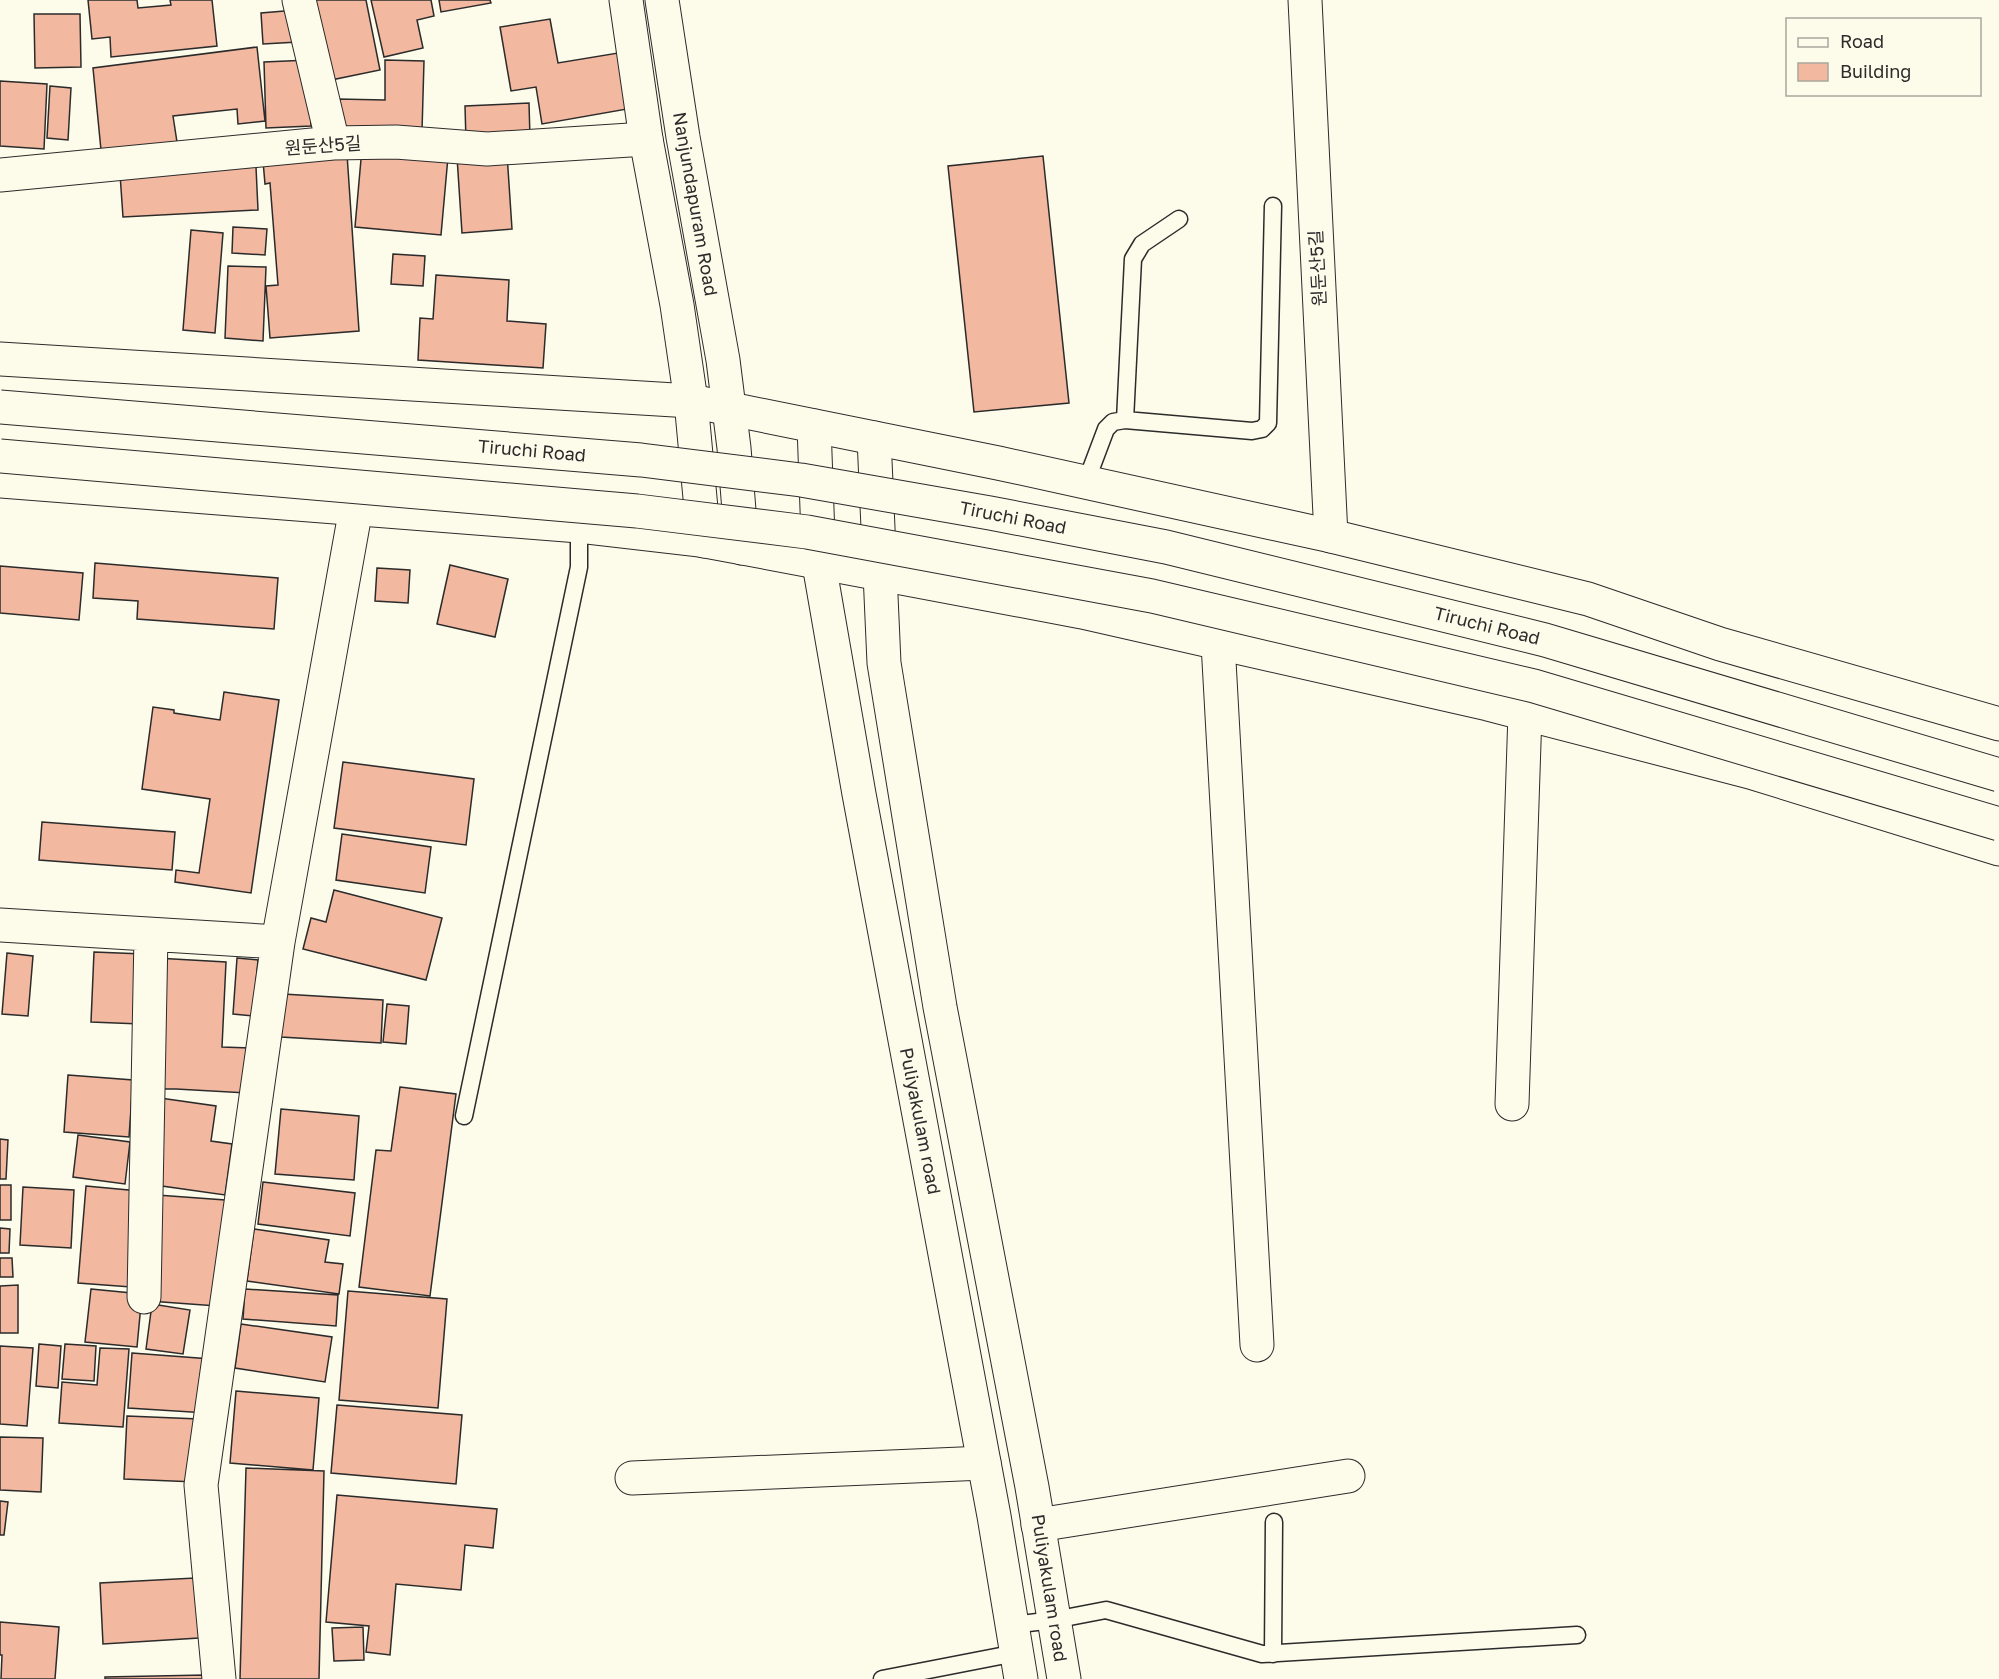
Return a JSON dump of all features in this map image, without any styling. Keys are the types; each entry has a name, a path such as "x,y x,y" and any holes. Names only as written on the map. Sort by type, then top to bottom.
{"main road":[{"path":"299,0 333,143"},
{"name":"Nanjundapuram Road","path":"626,0 646,139 677,305 691,401 704,541"},
{"name":"Nanjundapuram Road","path":"662,0 682,136 730,408 742,548"},
{"name":"원둔산5길","path":"1305,0 1331,536"},
{"name":"원둔산5길","path":"0,175 333,143 396,142 487,149 646,139"},
{"path":"0,359 691,401 730,408 1331,536 1588,599 1720,644 1999,724"},
{"name":"Tiruchi Road","path":"0,407 641,460 801,480 990,513 1166,547 1545,640 1999,775"},
{"name":"Puliyakulam road","path":"814,426 819,564 861,806 984,1463 1016,1652"},
{"name":"Puliyakulam road","path":"874,438 882,575 884,663 938,995 1038,1525 1064,1679"},
{"path":"0,456 637,511 807,532 1141,594 1534,686 1999,824"},
{"path":"0,481 579,526 704,541 1082,612 1525,713 1750,772 1999,849"},
{"path":"219,1679 201,1485 278,942 356,508"},
{"path":"1218,643 1257,1344"},
{"path":"1512,1104 1525,713"},
{"path":"0,925 278,942"},
{"path":"144,1297 151,935"},
{"path":"632,1478 984,1463"},
{"path":"1038,1525 1348,1476"}],"lane":[{"path":"1086,482 1106,429 1113,422 1125,420 1252,430 1262,429 1268,423 1273,206"},
{"path":"1125,420 1133,259 1142,244 1179,219"},
{"path":"464,1116 579,567 579,526"},
{"path":"1273,1654 1274,1522"},
{"path":"882,1679 1016,1652 1054,1620 1106,1610 1252,1652 1273,1654 1577,1635"}],"building":[{"path":"88,0 137,0 138,8 171,5 170,0 212,0 217,46 111,57 110,37 92,39"},
{"path":"315,0 366,0 380,70 331,80"},
{"path":"371,0 431,0 434,16 417,20 423,48 384,57"},
{"path":"439,0 490,0 491,3 441,12"},
{"path":"296,10 298,42 263,44 261,13"},
{"path":"34,14 80,14 81,67 35,68"},
{"path":"550,19 558,63 624,52 633,108 542,124 536,87 511,91 500,27"},
{"path":"257,47 265,121 238,124 237,109 173,116 177,142 101,150 93,68"},
{"path":"309,60 311,126 266,128 264,62"},
{"path":"385,60 424,61 422,131 338,130 338,99 385,100"},
{"path":"0,81 47,84 44,149 0,146"},
{"path":"50,86 71,88 68,140 47,138"},
{"path":"529,103 530,138 466,141 465,106"},
{"path":"362,148 448,157 441,235 355,227"},
{"path":"347,154 359,331 270,338 266,286 278,285 270,183 265,184 263,161"},
{"path":"507,154 512,229 462,233 457,157"},
{"path":"1043,156 1069,403 974,412 948,166"},
{"path":"256,167 258,210 123,217 120,174"},
{"path":"233,227 267,229 265,255 232,253"},
{"path":"191,230 223,233 215,333 183,330"},
{"path":"393,254 425,256 423,286 391,284"},
{"path":"228,266 266,267 263,341 225,338"},
{"path":"436,275 509,280 507,321 546,324 543,368 418,360 420,318 433,319"},
{"path":"95,563 278,578 274,629 137,619 138,601 93,598"},
{"path":"450,565 508,579 495,637 437,624"},
{"path":"0,566 83,573 79,620 0,613"},
{"path":"377,568 410,570 408,603 375,601"},
{"path":"224,692 279,700 251,893 175,882 176,870 199,873 210,799 142,789 153,707 174,710 174,713 220,720"},
{"path":"343,762 474,779 466,845 334,828"},
{"path":"42,822 175,832 172,870 39,860"},
{"path":"342,834 431,847 425,893 336,880"},
{"path":"334,890 442,918 426,980 303,949 311,918 326,922"},
{"path":"94,952 143,954 140,1024 91,1022"},
{"path":"7,953 33,956 28,1016 2,1014"},
{"path":"156,958 226,962 222,1047 250,1048 247,1093 156,1089"},
{"path":"237,958 258,960 253,1016 233,1014"},
{"path":"283,994 383,1000 381,1043 281,1037"},
{"path":"387,1004 409,1006 406,1044 383,1042"},
{"path":"68,1075 133,1080 129,1137 64,1132"},
{"path":"400,1087 456,1094 430,1296 359,1287 376,1150 391,1151"},
{"path":"160,1098 216,1106 211,1141 232,1144 225,1195 148,1184"},
{"path":"281,1109 359,1116 354,1180 275,1174"},
{"path":"78,1135 130,1142 125,1184 73,1177"},
{"path":"0,1139 8,1140 6,1179 0,1179"},
{"path":"263,1182 355,1193 350,1236 258,1224"},
{"path":"0,1185 11,1185 11,1220 0,1220"},
{"path":"86,1186 139,1191 131,1287 78,1283"},
{"path":"23,1187 74,1190 71,1248 20,1245"},
{"path":"157,1195 225,1200 217,1306 149,1301"},
{"path":"0,1228 10,1229 9,1253 0,1253"},
{"path":"254,1229 329,1240 325,1262 343,1264 339,1294 247,1281"},
{"path":"0,1258 12,1258 13,1277 0,1277"},
{"path":"18,1285 18,1333 0,1333 0,1286"},
{"path":"91,1289 142,1294 137,1347 85,1342"},
{"path":"245,1289 338,1295 336,1326 243,1319"},
{"path":"348,1291 447,1299 438,1408 339,1400"},
{"path":"152,1304 190,1310 183,1354 146,1349"},
{"path":"241,1324 332,1337 325,1382 235,1368"},
{"path":"39,1344 61,1346 58,1388 36,1386"},
{"path":"65,1344 96,1346 94,1381 62,1379"},
{"path":"0,1346 33,1348 27,1426 0,1424"},
{"path":"100,1348 129,1349 123,1427 59,1423 62,1382 97,1385"},
{"path":"132,1353 211,1359 207,1413 128,1408"},
{"path":"236,1391 319,1398 313,1470 230,1463"},
{"path":"337,1405 462,1415 456,1484 331,1473"},
{"path":"127,1416 199,1419 196,1482 124,1479"},
{"path":"0,1437 43,1438 41,1492 0,1490"},
{"path":"246,1468 324,1471 319,1679 240,1679"},
{"path":"337,1495 497,1509 493,1548 465,1545 461,1590 396,1584 390,1655 366,1652 369,1626 326,1622"},
{"path":"0,1501 8,1502 4,1535 0,1535"},
{"path":"195,1578 199,1638 103,1644 100,1583"},
{"path":"0,1622 59,1627 55,1679 1,1679"},
{"path":"363,1627 364,1660 334,1661 332,1628"},
{"path":"205,1675 206,1679 105,1679 105,1677"}]}
